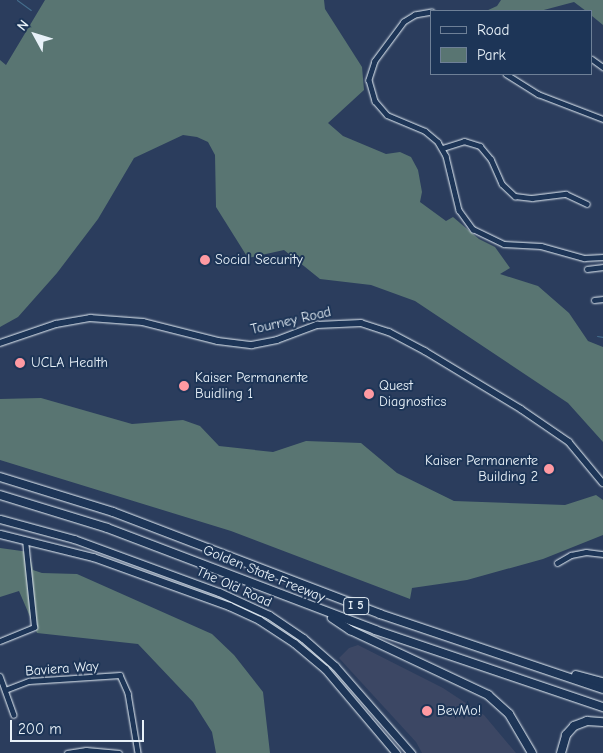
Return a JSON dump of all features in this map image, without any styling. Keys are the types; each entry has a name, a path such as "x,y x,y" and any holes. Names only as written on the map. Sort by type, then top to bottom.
{"highway":[{"name":"Golden State Freeway","path":"0,477 136,520 353,605 603,689"},
{"name":"Golden State Freeway","path":"0,495 138,539 323,611 603,707"},
{"path":"323,611 350,630 488,695 509,714 532,753"},
{"path":"534,666 603,682"},
{"path":"561,753 566,735 574,726 587,721 603,722"}],"main road":[{"name":"The Old Road","path":"0,519 82,542 219,592 269,615 303,638 335,666 411,753"},
{"name":"The Old Road","path":"0,534 25,538 110,562 229,606 259,620 321,666 396,753"}],"street":[{"path":"430,12 415,15 404,22 375,61 369,80 375,101 387,115 425,131 443,148 459,210 477,232 504,244 541,246 584,258 603,257"},
{"path":"508,75 538,94 603,119"},
{"path":"512,78 515,75"},
{"path":"443,148 464,141 480,146 491,159 502,184 515,196 532,198 566,194 587,204"},
{"path":"588,269 603,267"},
{"path":"594,300 603,299"},
{"name":"Tourney Road","path":"0,343 56,324 90,318 143,322 218,341 252,345 277,340 317,325 361,323 389,332 425,351 521,409 569,442 603,483"},
{"path":"0,641 34,627 25,538"},
{"path":"557,563 571,555 586,552 603,554"},
{"path":"0,676 14,715"},
{"name":"Baviera Way","path":"5,690 28,681 122,677 130,698 138,753"},
{"path":"67,753 86,750 119,753"}],"shaded area":[{"path":"358,645 443,688 484,715 516,753 422,753 416,742 339,658 349,648"}],"green space":[{"path":"45,0 324,0 325,9 362,67 364,90 328,123 343,136 386,154 400,152 411,157 418,170 422,192 420,202 446,221 453,217 479,239 495,247 510,268 500,274 538,286 569,313 588,341 603,347 603,442 568,403 415,301 371,285 320,279 284,250 248,258 216,207 215,155 208,142 197,137 183,135 134,158 98,219 57,273 18,317 0,327 0,60 6,65"},
{"path":"501,0 603,0 603,25 593,17 593,10 585,10 574,2 544,10 488,10 497,6"},
{"path":"41,398 132,424 183,420 200,426 219,446 273,452 306,441 361,443 397,473 454,501 565,505 596,495 603,500 603,535 543,559 467,580 412,588 410,599 231,531 0,460 0,399"},
{"path":"0,548 29,552 33,570 42,573 77,574 212,634 234,655 263,692 270,753 216,753 212,732 193,702 138,644 37,633 19,591 0,597"}],"waterway":[{"path":"17,0 31,10"},
{"path":"597,336 603,337"}],"place":[{"name":"Social Security","path":"205,260"},
{"name":"UCLA Health","path":"20,363"},
{"name":"Kaiser Permanente Buidling 1","path":"184,386"},
{"name":"Quest Diagnostics","path":"369,394"},
{"name":"Kaiser Permanente Building 2","path":"549,469"},
{"name":"BevMo!","path":"427,711"}]}
